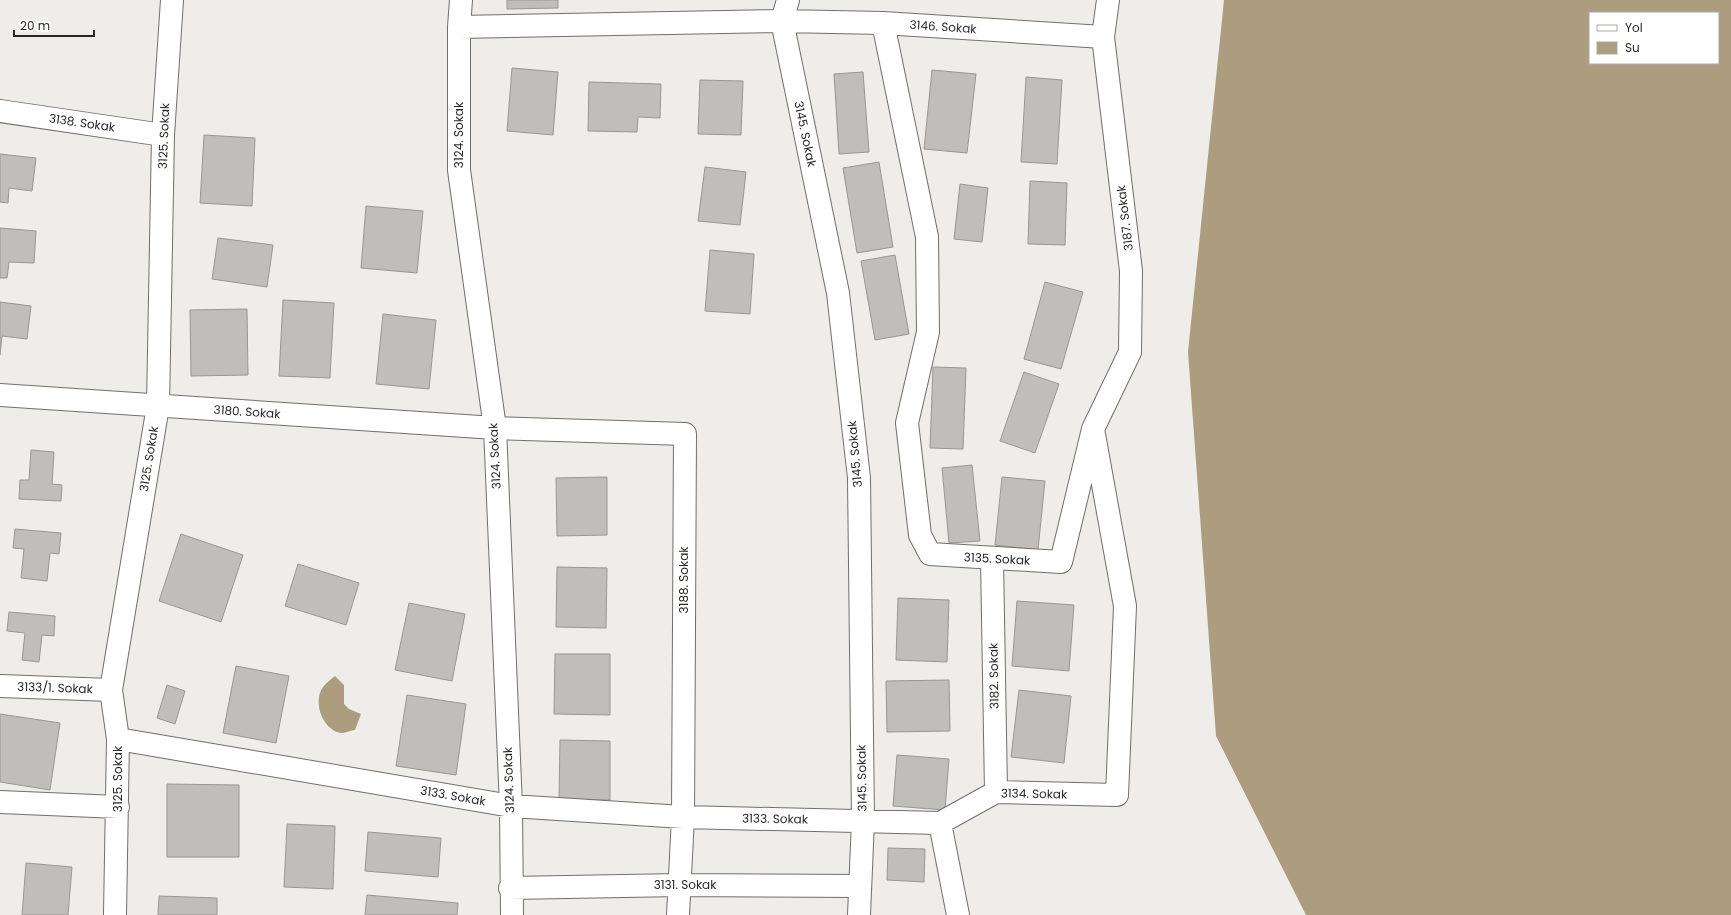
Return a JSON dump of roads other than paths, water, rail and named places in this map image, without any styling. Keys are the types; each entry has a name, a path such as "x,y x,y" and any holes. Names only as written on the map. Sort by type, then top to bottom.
{"street":[{"name":"3125. Sokak","path":"115,915 118,739 111,690 158,406 163,135 172,0"},
{"name":"3124. Sokak","path":"461,0 459,27 459,170 495,428 511,806 510,888 512,915"},
{"name":"3145. Sokak","path":"788,0 782,21 838,293 859,478 863,821 859,915"},
{"name":"3187. Sokak","path":"1093,429 1130,352 1131,271 1103,37 1108,0"},
{"name":"3146. Sokak","path":"459,27 782,21 883,23 1103,37"},
{"name":"3135. Sokak","path":"883,23 927,237 928,332 907,423 920,535 930,554 992,559 1061,562 1093,429"},
{"name":"3138. Sokak","path":"0,111 163,135"},
{"name":"3180. Sokak","path":"0,395 495,428"},
{"name":"3188. Sokak","path":"495,428 685,434 683,817 678,915"},
{"name":"3134. Sokak","path":"940,823 996,792 1117,796 1124,606 1093,429"},
{"name":"3182. Sokak","path":"992,559 996,792"},
{"name":"3133/1. Sokak","path":"0,686 111,690"},
{"name":"3133. Sokak","path":"118,739 511,806 683,817 863,821"},
{"path":"0,802 118,807"},
{"path":"863,821 940,823 958,915"},
{"name":"3131. Sokak","path":"510,888 680,885 860,886"}],"water":[{"path":"1224,0 1731,0 1731,915 1306,915 1216,736 1188,352"},
{"path":"335,676 344,685 344,704 349,709 361,714 355,730 342,733 335,731 329,727 321,715 319,708 320,693 323,687"}]}
